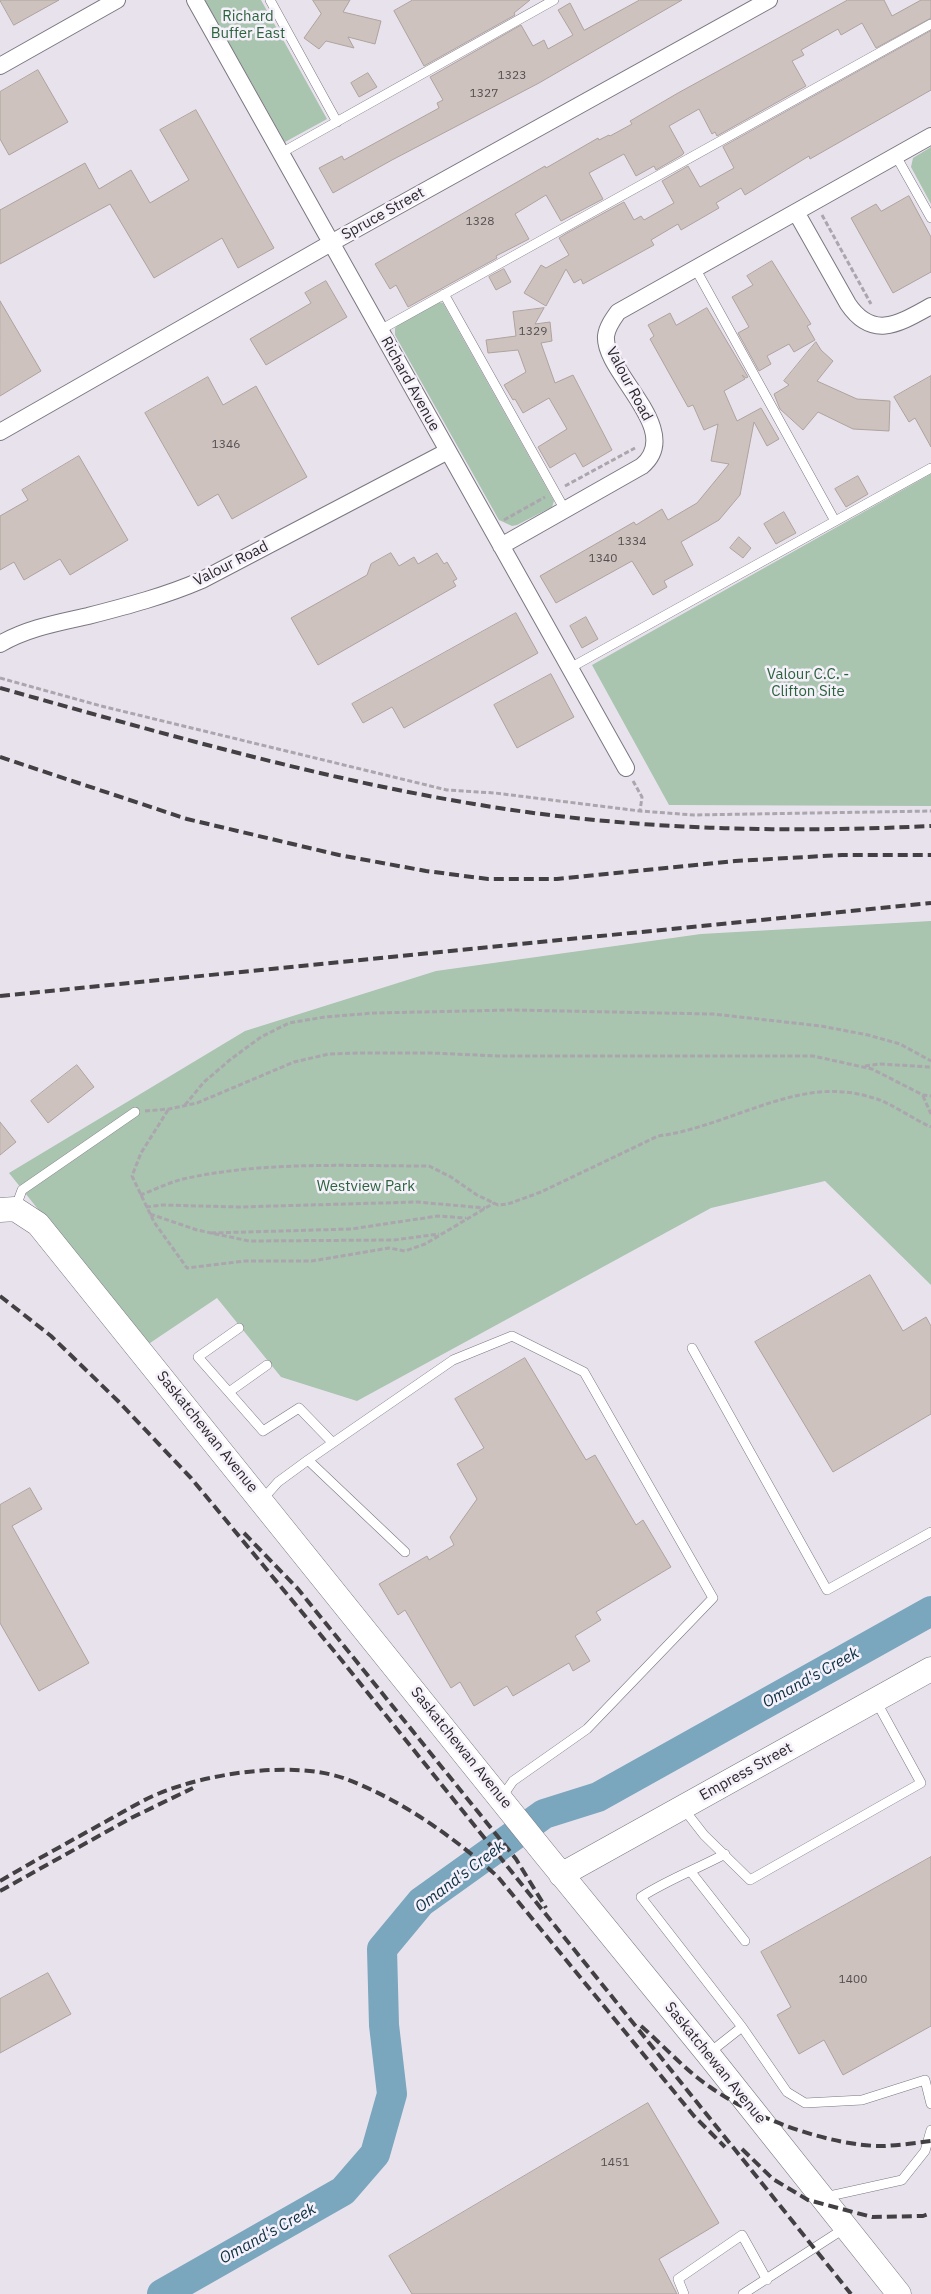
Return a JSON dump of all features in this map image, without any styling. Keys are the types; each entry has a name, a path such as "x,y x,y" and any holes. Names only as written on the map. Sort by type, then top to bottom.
{"street":[{"path":"0,66 117,0"},
{"name":"Richard Avenue","path":"195,0 626,768"},
{"name":"Spruce Street","path":"0,432 331,243 769,0"},
{"name":"Valour Road","path":"501,546 642,466 651,456 655,436 650,421 612,356 606,340 612,321 624,308 931,136"},
{"path":"796,212 854,312 865,321 883,326 906,320 931,306"},
{"name":"Valour Road","path":"0,644 20,632 136,604 175,592 202,580 448,451"},
{"name":"Saskatchewan Avenue","path":"8,1209 38,1224 262,1500 561,1875 708,2054 898,2294"},
{"name":"Empress Street","path":"561,1875 931,1669"}],"lane":[{"path":"270,0 337,122"},
{"path":"281,153 554,0"},
{"path":"380,330 931,24"},
{"path":"896,156 931,218"},
{"path":"695,268 835,521"},
{"path":"444,294 565,510"},
{"path":"570,668 931,468"},
{"path":"8,1209 22,1190 134,1112"},
{"path":"239,1328 198,1357 263,1431 299,1408 332,1442"},
{"path":"262,1500 278,1482 332,1442 453,1360 512,1336 584,1372 713,1598 587,1729 513,1782 501,1798"},
{"path":"692,1348 827,1590 931,1532"},
{"path":"229,1392 267,1365"},
{"path":"308,1460 405,1552"},
{"path":"683,1807 704,1835 750,1880 921,1783 876,1700"},
{"path":"725,1854 691,1872 660,1884 641,1897 742,2027 787,2092 805,2103 862,2100 924,2080 931,2104"},
{"path":"691,1872 745,1941"},
{"path":"708,2054 742,2027"},
{"path":"822,2198 902,2180 925,2151 931,2130"},
{"path":"743,2294 846,2228"},
{"path":"684,2294 678,2279 742,2235 767,2280"}],"path":[{"path":"814,202 883,326"},
{"path":"490,527 655,436"},
{"path":"0,678 101,706 446,790 495,792 640,811 694,815 931,811"},
{"path":"626,768 642,797 640,811"},
{"path":"185,1106 204,1082 231,1059 260,1037 289,1022 325,1016 374,1013 512,1010 713,1014 820,1026 868,1036 900,1044 931,1061"},
{"path":"134,1112 169,1109 197,1103 294,1062 329,1054 813,1056 863,1067 895,1079 923,1095 931,1096"},
{"path":"863,1067 880,1064 931,1067"},
{"path":"140,1195 180,1180 221,1171 264,1167 429,1166 451,1177 477,1195 494,1203 508,1204 541,1192 658,1136 675,1134 708,1125 763,1105 812,1093 843,1092 879,1100 931,1128"},
{"path":"923,1095 931,1114"},
{"path":"169,1109 140,1153 132,1176 150,1214 187,1268 246,1261 312,1261 389,1248 405,1251 425,1244 494,1203"},
{"path":"146,1207 162,1205 239,1207 416,1202 486,1208"},
{"path":"150,1214 171,1223 208,1233 250,1241 394,1240 442,1234"},
{"path":"208,1233 351,1229 438,1216 467,1218"}],"green space":[{"name":"Richard Buffer East","path":"205,0 261,0 327,119 285,142"},
{"path":"931,147 931,204 911,167 913,158"},
{"path":"439,302 443,303 554,501 552,507 517,525 512,526 499,520 395,335 395,328 398,325"},
{"name":"Valour C.C. - Clifton Site","path":"931,474 931,806 669,805 592,665"},
{"name":"Westview Park","path":"931,921 931,1285 825,1181 711,1208 357,1401 281,1377 217,1298 147,1345 9,1173 245,1031 436,971 701,934"}],"building":[{"path":"0,0 59,0 14,25"},
{"path":"313,0 350,0 343,12 381,21 375,44 348,37 354,48 326,41 319,49 304,38 321,14"},
{"path":"413,0 530,0 514,13 515,15 424,66 394,11"},
{"path":"640,0 682,0 539,83 333,193 319,168 342,156 344,160 439,108 437,103 443,100 430,77 521,25 533,46 544,40 548,49 573,35 558,10 570,3 584,30"},
{"path":"848,0 884,0 892,16 921,0 931,0 931,18 876,48 862,23 841,35 838,29 801,50 804,55 792,61 806,86 717,136 715,132 712,134 699,109 669,126 684,153 682,155 656,170 654,166 636,176 624,154 589,173 603,199 561,221 546,195 515,214 529,239 408,307 396,285 390,289 375,264 545,166 546,168 598,138 599,140 610,136 632,124 630,121 678,93"},
{"path":"931,31 931,90 810,159 809,156 745,195 741,188 716,203 719,208 681,230 678,224 651,240 654,245 583,284 581,279 574,283 566,269 546,306 524,293 541,265 546,268 569,255 559,238 624,202 634,220 641,216 644,220 674,203 662,181 688,166 700,187 734,168 723,147"},
{"path":"38,70 68,122 9,155 0,139 0,92"},
{"path":"368,73 377,87 359,97 351,83"},
{"path":"196,110 274,248 238,268 222,238 154,278 110,204 0,264 0,210 85,163 99,189 131,170 150,203 189,180 160,130"},
{"path":"909,196 931,237 931,272 893,293 851,218 876,204 881,211"},
{"path":"772,261 811,324 807,326 815,340 794,352 789,344 767,356 771,364 759,371 738,333 749,327 732,297 753,285 747,276"},
{"path":"504,269 511,282 496,290 489,277"},
{"path":"326,281 347,317 266,365 250,339 311,303 305,293"},
{"path":"0,301 41,371 0,396"},
{"path":"544,308 535,324 550,322 552,341 541,343 555,383 573,375 612,450 583,467 575,453 550,468 538,447 567,429 549,398 523,413 515,399 513,400 504,385 526,372 518,350 488,353 486,340 516,336 513,312"},
{"path":"707,308 748,377 746,378 742,375 745,379 724,391 737,421 761,408 779,439 767,446 754,422 740,495 719,520 681,542 693,565 664,581 667,587 653,595 632,561 556,603 540,576 634,522 636,525 662,509 668,520 697,503 729,464 711,461 718,424 704,430 693,405 688,407 650,339 654,336 648,325 670,313 676,325"},
{"path":"816,342 821,350 833,361 817,381 857,399 890,401 889,431 853,429 818,412 803,430 780,409 774,394 789,385 784,381"},
{"path":"931,376 931,447 915,418 909,422 894,397"},
{"path":"208,377 223,405 256,386 307,477 232,519 218,494 198,506 145,413"},
{"path":"79,456 128,540 70,575 60,559 24,580 14,562 0,570 0,516 28,500 22,490"},
{"path":"858,476 868,494 846,507 835,489"},
{"path":"784,512 796,533 776,544 764,524"},
{"path":"739,537 751,548 743,558 730,548"},
{"path":"391,553 399,566 414,557 418,564 437,553 444,564 447,562 457,579 453,581 456,586 318,665 291,618 367,575 371,564"},
{"path":"516,613 538,653 404,728 392,707 363,723 352,704"},
{"path":"586,617 598,639 582,648 570,626"},
{"path":"551,674 574,717 517,748 494,705"},
{"path":"77,1065 94,1087 48,1123 31,1101"},
{"path":"0,1122 16,1142 0,1155"},
{"path":"870,1275 903,1331 926,1317 931,1326 931,1414 833,1472 755,1342"},
{"path":"525,1358 586,1460 595,1455 636,1525 643,1520 671,1567 596,1612 601,1620 575,1636 590,1661 573,1671 569,1663 513,1696 507,1686 474,1706 460,1682 451,1688 405,1610 398,1615 379,1584 427,1556 429,1560 454,1545 450,1537 477,1499 457,1464 484,1448 455,1399"},
{"path":"30,1488 42,1509 12,1526 89,1663 39,1691 0,1623 0,1505"},
{"path":"931,1857 931,2026 843,2075 824,2040 799,2054 777,2015 791,2007 761,1952"},
{"path":"48,1973 71,2014 0,2053 0,1999"},
{"path":"648,2103 719,2223 659,2259 677,2294 412,2294 389,2256"}],"waterway":[{"name":"Omand's Creek","path":"162,2294 343,2191 375,2154 392,2094 384,2025 382,1949 421,1902 544,1814 598,1797 931,1611"}],"railway":[{"path":"0,688 248,756 310,771 373,785 499,808 607,821 715,828 823,829 931,826"},
{"path":"0,757 187,819 339,855 426,871 488,879 557,879 735,861 842,855 931,855"},
{"path":"0,996 931,903"},
{"path":"0,1296 51,1336 118,1401 191,1478 339,1657 851,2294"},
{"path":"244,1533 298,1589 516,1859 546,1908"},
{"path":"0,1881 138,1803 180,1786 252,1771 302,1770 325,1773 346,1779 387,1798 427,1821 464,1848 498,1877 694,2116 725,2147"},
{"path":"0,1891 131,1818 193,1788"},
{"path":"641,2026 683,2066 710,2087 770,2120 841,2142 885,2146 931,2141"},
{"path":"742,2149 773,2179 808,2200 872,2217 923,2216 931,2213"}]}
